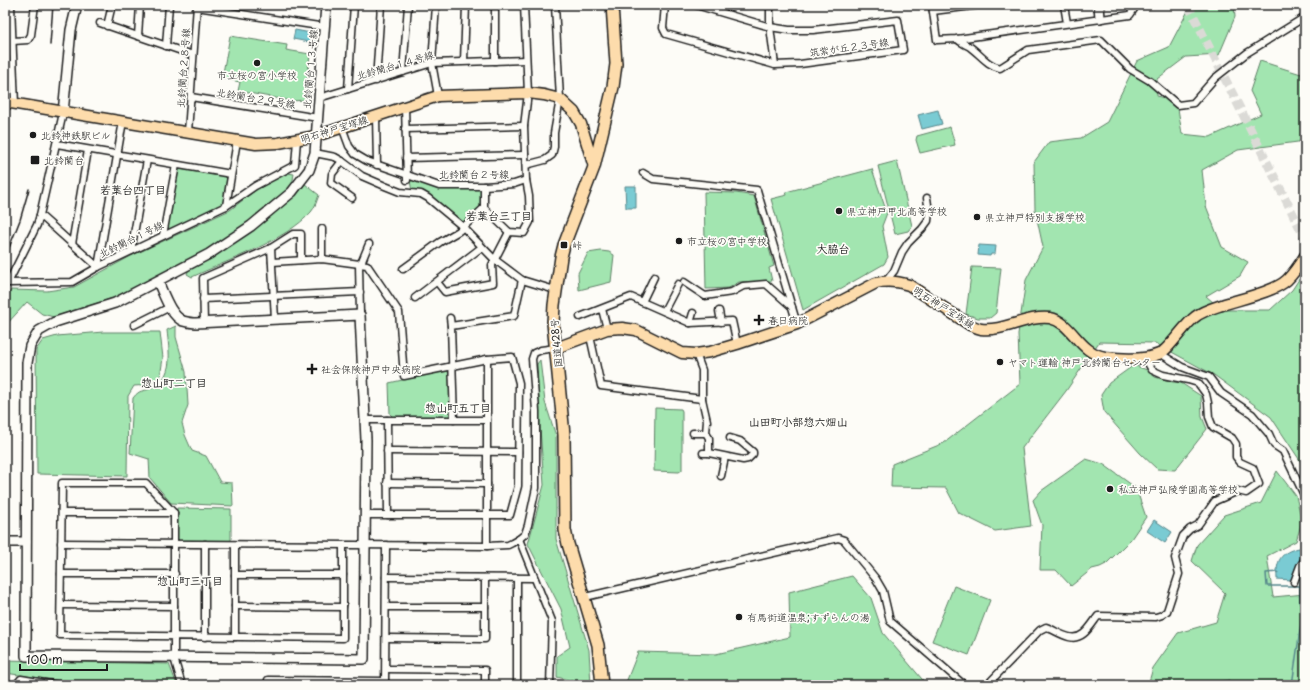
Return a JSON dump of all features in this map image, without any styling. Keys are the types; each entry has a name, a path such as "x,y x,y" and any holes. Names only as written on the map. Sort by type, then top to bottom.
{"highway":[{"name":"国道428号","path":"602,685 598,645 565,530 564,435 553,323 555,290 564,245 594,167 615,75 616,64 612,5"}],"main road":[{"name":"明石神戸宝塚線","path":"10,104 123,121 237,142 256,144 278,143 316,136 438,96 528,93 544,94 560,99 574,112 581,124 594,167"},
{"path":"1161,354 1195,317 1207,310 1274,288 1286,280 1305,256"},
{"name":"明石神戸宝塚線","path":"556,348 607,329 622,328 636,330 682,353 696,354 710,352 797,324 876,283 898,281 909,285 970,325 981,329 993,328 1038,318 1050,318 1060,321 1085,348 1096,355 1106,357 1145,358 1161,354"}],"street":[{"path":"10,104 13,41 8,19 11,5"},
{"path":"13,41 28,40 31,34 35,5"},
{"path":"77,5 71,30 63,112 40,215 37,225 8,283 72,282 98,267 123,121"},
{"path":"107,26 112,5"},
{"path":"138,36 140,5"},
{"path":"166,46 169,5"},
{"name":"北鈴蘭台１３号線","path":"174,658 26,656 27,362 30,346 39,331 55,322 115,303 158,282 209,254 257,221 292,192 309,170 314,153 326,5"},
{"path":"348,89 354,5"},
{"path":"376,81 381,5"},
{"path":"403,72 408,5"},
{"path":"436,5 432,63 438,96"},
{"path":"464,61 466,5"},
{"path":"494,5 494,61"},
{"path":"484,186 484,208 509,232 524,233 530,222 529,196 526,180 524,126 528,93 524,5"},
{"path":"526,164 545,160 552,155 554,147 554,133 560,99 555,5"},
{"name":"筑紫が丘２３号線","path":"665,5 663,28 666,34 775,65 800,64 903,50 898,20 813,30 789,30 770,27 696,5"},
{"path":"770,5 770,27 775,65"},
{"path":"981,5 932,8 937,40 957,39 1130,14 1134,9 1134,5"},
{"path":"1064,5 1067,23"},
{"path":"1099,5 1100,18"},
{"path":"197,6 325,27"},
{"name":"北鈴蘭台２８号線","path":"188,132 197,6"},
{"path":"957,39 961,43 970,47 991,66 1000,68 1028,50 1101,40 1130,69 1150,81 1178,105 1193,103 1215,78 1247,53 1305,17"},
{"path":"100,23 193,55"},
{"path":"5,50 13,50"},
{"name":"北鈴蘭台１４号線","path":"319,98 432,63 526,60"},
{"name":"北鈴蘭台２９号線","path":"191,97 318,118"},
{"path":"314,153 326,154 342,161 362,176 400,192 407,184 405,106"},
{"path":"376,116 376,164"},
{"path":"405,129 524,126"},
{"name":"北鈴蘭台２号線","path":"342,127 349,146 355,154 376,164 407,184 484,186 514,184 526,180"},
{"name":"北鈴蘭台１号線","path":"40,215 98,267 226,206 255,186 295,165 297,140"},
{"path":"226,206 237,142"},
{"path":"57,144 231,174"},
{"path":"72,244 88,150"},
{"path":"406,158 525,155"},
{"path":"131,251 146,160"},
{"path":"342,161 332,174 331,184 352,198"},
{"path":"163,235 176,165"},
{"path":"643,173 653,178 757,190 797,324"},
{"path":"407,184 428,198 463,227 494,259 522,280 555,290"},
{"path":"886,281 894,271 902,252 908,243 928,221 929,212 927,198"},
{"path":"403,269 440,242 459,231 484,208"},
{"path":"322,229 322,259"},
{"path":"437,282 445,292 493,283 492,265 494,259 498,256 509,232"},
{"path":"204,323 203,278 271,248 293,234 301,234 301,260"},
{"path":"174,658 364,659 366,545 365,420 359,264 362,261 369,244"},
{"path":"415,298 482,247"},
{"path":"271,248 275,319"},
{"path":"272,262 322,259 367,265 399,312 404,376 487,359 512,357 519,383 518,486 510,515 366,515"},
{"path":"642,302 654,277"},
{"path":"451,326 514,316 522,280"},
{"path":"158,282 170,307 183,321 204,323 360,315"},
{"path":"684,282 705,296 732,292 743,286 766,284 792,308"},
{"path":"664,312 678,284"},
{"path":"203,299 360,292"},
{"path":"580,317 631,298 690,323 732,321 737,344"},
{"path":"134,325 170,307"},
{"path":"602,309 607,329"},
{"path":"719,311 721,322"},
{"path":"690,323 693,312"},
{"path":"450,318 454,420"},
{"path":"590,336 601,386 702,398"},
{"path":"61,543 235,545 508,545 525,534 536,488 536,411 532,359 534,353 540,350 556,348"},
{"path":"696,354 702,370 702,398 707,421 706,433 709,438 706,453 725,457 735,457 742,460 748,459 753,454 753,452 740,442 730,438"},
{"path":"1161,354 1182,367 1209,377 1221,393 1252,414 1269,434 1274,445 1283,451 1305,497"},
{"path":"987,685 1040,630 1046,627 1069,638 1083,635 1098,616 1156,617 1162,615 1167,611 1179,574 1175,558 1183,536 1190,529 1198,525 1215,501 1238,491 1246,492 1259,484 1253,468 1240,462 1236,457 1236,444 1232,438 1213,427 1209,417 1206,394 1198,383 1163,375 1152,370 1145,358"},
{"path":"487,359 487,546"},
{"path":"365,420 487,420"},
{"path":"387,420 388,515"},
{"path":"693,434 706,433"},
{"path":"387,451 518,452"},
{"path":"721,476 725,457"},
{"path":"182,685 174,658 174,636 174,606 175,544 174,513 146,483 62,483 60,635 174,636 205,637 343,638 343,545"},
{"path":"388,483 487,484"},
{"path":"62,512 174,513"},
{"path":"585,597 838,538 844,540 876,579 883,592 890,621 966,685"},
{"path":"519,539 552,620 550,685"},
{"path":"5,542 26,542"},
{"path":"205,637 206,544"},
{"path":"235,545 235,637"},
{"path":"268,685 268,680 385,683 386,545"},
{"path":"1294,582 1300,566 1305,559"},
{"path":"61,574 175,574"},
{"path":"235,575 343,575"},
{"path":"386,577 534,578"},
{"path":"386,638 485,638 485,578"},
{"path":"517,578 517,685"},
{"path":"60,605 174,606"},
{"path":"235,606 343,607"},
{"path":"386,607 485,607"},
{"path":"386,669 485,670 485,685"},
{"path":"16,685 21,679 56,685"},
{"path":"5,682 11,685"}],"green space":[{"path":"1191,5 1234,5 1235,17 1219,55 1186,57 1157,79 1157,96 1177,102 1182,134 1210,137 1261,114 1250,91 1260,61 1301,74 1305,70 1305,141 1238,150 1202,170 1206,206 1222,247 1248,262 1240,276 1206,296 1222,310 1270,310 1292,290 1305,270 1305,468 1271,417 1214,375 1155,343 1099,342 1066,391 1022,448 1031,526 995,531 959,513 946,488 891,487 892,464 944,443 1020,384 1018,334 1026,280 1043,247 1035,210 1034,162 1049,142 1081,138 1107,122 1137,61 1169,47"},
{"path":"230,36 287,45 286,50 310,54 305,100 292,101 238,91 240,82 222,78"},
{"path":"950,127 955,145 920,153 916,140 917,136"},
{"path":"897,161 912,226 908,231 895,234 878,166"},
{"path":"179,169 224,175 227,178 224,200 221,205 169,230 167,227 177,171"},
{"path":"872,169 887,213 882,226 888,257 884,264 803,310 771,199 787,195 786,192"},
{"path":"288,173 294,174 292,185 251,221 207,251 113,298 54,317 42,314 27,302 5,326 5,300 11,290 47,291 74,287 131,256 230,210 257,189"},
{"path":"411,179 479,189 481,191 480,207 461,223 412,191"},
{"path":"305,184 319,195 315,206 300,222 287,232 272,241 192,277 187,274 189,269 211,258 255,228 296,195"},
{"path":"704,192 736,193 754,196 774,266 769,268 772,281 739,282 729,288 706,289"},
{"path":"601,251 609,252 614,255 611,282 579,290 578,273 588,253"},
{"path":"972,267 1001,268 996,313 990,318 978,318 966,314"},
{"path":"176,326 176,337 186,372 188,405 182,423 185,435 192,451 206,456 220,482 232,483 233,506 171,503 150,478 149,459 130,453 133,398 140,392 159,383 164,377 169,363 167,330"},
{"path":"103,332 160,332 163,358 160,377 149,385 134,386 128,396 127,476 37,474 36,350 43,340 57,336"},
{"path":"540,360 545,402 556,436 556,539 589,650 591,685 573,685 573,681 557,677 557,656 570,647 561,609 528,544 544,485 537,364"},
{"path":"1134,365 1147,370 1155,377 1181,383 1201,396 1202,417 1207,429 1175,470 1157,469 1140,453 1104,412 1101,395 1109,383"},
{"path":"447,370 451,373 451,416 448,418 393,417 390,414 389,383"},
{"path":"655,408 681,409 682,411 682,470 679,472 654,471"},
{"path":"1086,459 1103,464 1136,488 1146,517 1131,539 1106,564 1092,569 1071,586 1056,570 1040,570 1042,525 1033,500 1041,491"},
{"path":"1277,471 1296,496 1302,522 1296,541 1267,556 1273,597 1305,594 1305,685 1230,685 1229,680 1205,685 1148,685 1153,668 1178,633 1216,622 1225,593 1192,561 1197,545 1224,515 1261,503"},
{"path":"177,508 231,509 231,541 180,542 177,538"},
{"path":"852,576 871,598 883,633 927,685 853,685 823,680 810,685 625,685 638,652 716,654 790,637 789,592"},
{"path":"954,586 990,600 969,655 932,641"},
{"path":"5,660 169,664 177,685 89,685 5,673"}],"water":[{"path":"295,30 316,34 314,43 293,39"},
{"path":"938,110 942,124 922,129 918,115"},
{"path":"625,186 636,186 636,208 626,208"},
{"path":"979,245 996,246 995,254 991,254 990,256 978,255"},
{"path":"1154,520 1172,532 1165,543 1147,531"},
{"path":"1303,548 1304,551 1291,580 1277,579 1277,567 1280,558 1287,552"}],"waterway":[{"path":"1300,585 1303,567"},
{"path":"1278,572 1266,573 1267,586 1300,586 1300,602 1303,610 1292,685"}],"tunnel":[{"path":"1188,5 1305,238"}],"railway":[{"path":"50,45 53,5"},
{"path":"5,258 20,220 29,189"}],"place":[{"name":"市立桜の宮小学校","path":"257,63"},
{"name":"北鈴神鉄駅ビル","path":"33,135"},
{"name":"北鈴蘭台","path":"35,160"},
{"name":"県立神戸甲北高等学校","path":"839,211"},
{"name":"県立神戸特別支援学校","path":"977,217"},
{"name":"市立桜の宮中学校","path":"679,241"},
{"name":"峠","path":"564,245"},
{"name":"春日病院","path":"759,320"},
{"name":"ヤマト運輸 神戸北鈴蘭台センター","path":"1000,362"},
{"name":"社会保険神戸中央病院","path":"312,369"},
{"name":"私立神戸弘陵学園高等学校","path":"1110,489"},
{"name":"有馬街道温泉;すずらんの湯","path":"739,617"}],"district":[{"name":"若葉台四丁目","path":"133,190"},
{"name":"若葉台三丁目","path":"499,216"},
{"name":"大脇台","path":"833,249"},
{"name":"惣山町二丁目","path":"174,383"},
{"name":"惣山町五丁目","path":"458,408"},
{"name":"山田町小部惣六畑山","path":"798,422"},
{"name":"惣山町三丁目","path":"190,581"}]}
